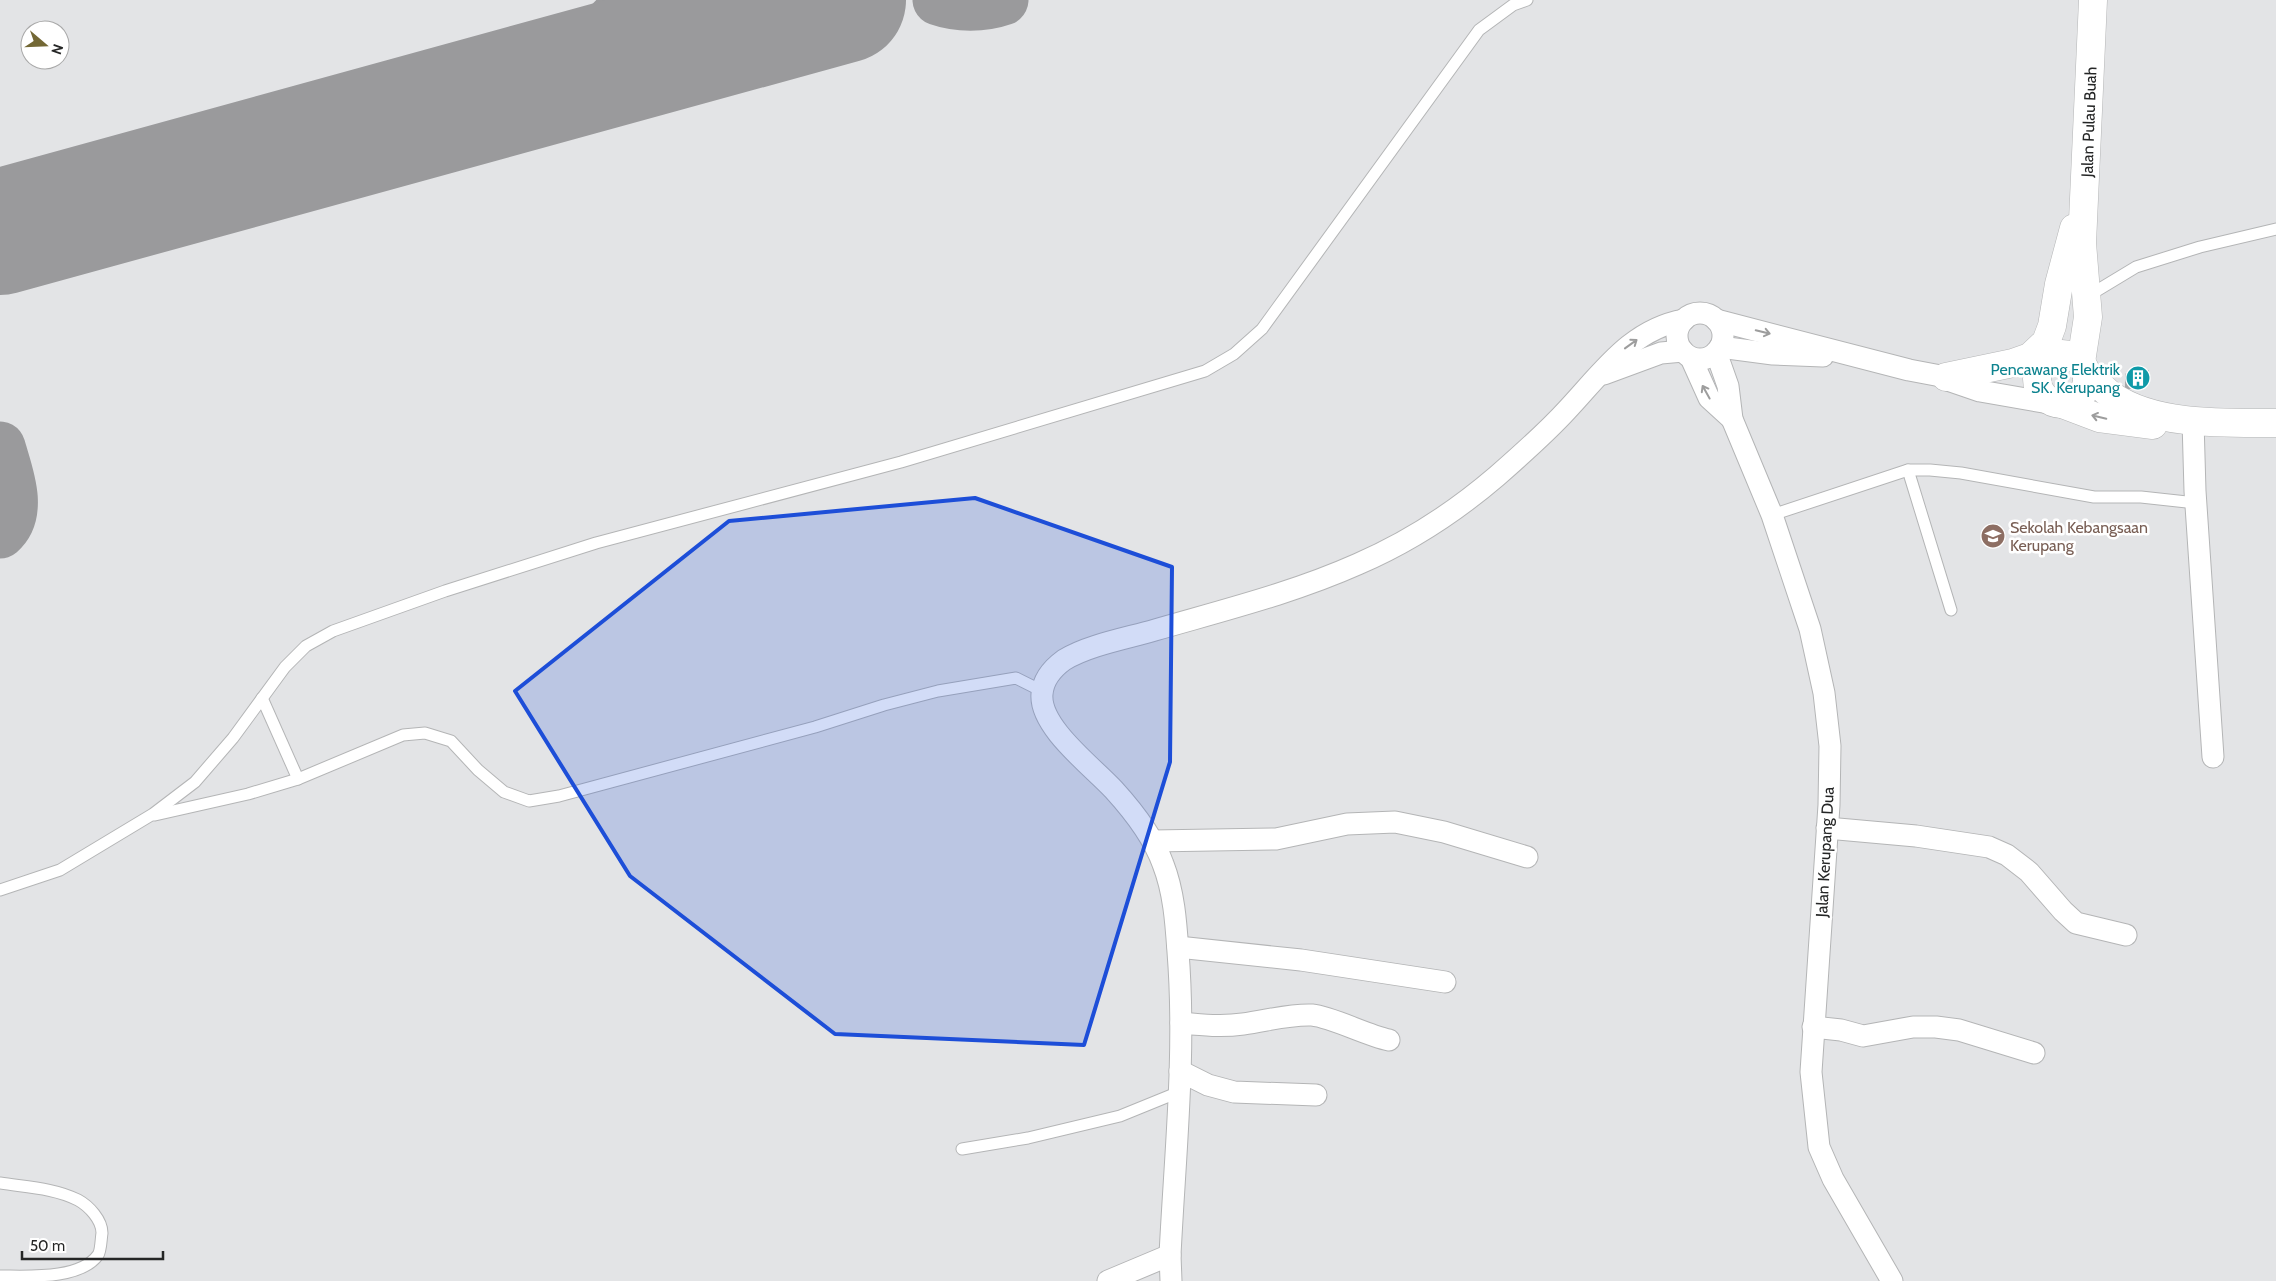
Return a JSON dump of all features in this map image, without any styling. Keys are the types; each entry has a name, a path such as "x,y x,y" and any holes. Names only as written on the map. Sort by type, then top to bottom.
{"main road":[{"name":"Jalan Pulau Buah","path":"2082,243 2093,0"},
{"path":"1938,376 2013,363 2030,357 2046,342 2052,326 2059,284 2086,185"},
{"path":"2082,243 2088,307 2098,369 2112,396"},
{"path":"2082,243 2068,286 2064,320 2047,360 2037,373 2038,388 2048,400 2099,418 2136,424 2159,426 2187,421 2276,423"},
{"path":"2058,404 2079,398 2087,382 2084,368 2088,307"},
{"path":"2047,360 2069,354 2112,396 2130,406 2187,421"}],"street":[{"path":"1171,1281 1170,1255 1181,1023 1178,948 1172,896 1165,868 1153,841 1115,791 1060,734 1043,709 1042,691 1049,675 1065,660 1073,656 1097,647 1295,589 1360,564 1425,530 1497,476 1566,412 1595,377 1629,344 1663,325 1684,320 1697,314 1704,314 1716,320 1938,376 1980,391 2058,404"},
{"path":"1684,320 1677,333 1677,341 1687,354"},
{"path":"1716,320 1722,334 1718,350"},
{"path":"1595,377 1661,353 1687,354 1706,358 1718,350 1814,357 1848,354"},
{"name":"Jalan Kerupang Dua","path":"1718,350 1728,386 1732,419 1772,515 1810,629 1824,693 1830,746 1827,828 1811,1072 1819,1147 1832,1179 1892,1281"},
{"name":"Jalan Kerupang Dua","path":"1687,354 1709,398 1732,419"},
{"path":"1938,376 2004,378 2047,360"},
{"path":"2187,421 2196,503 2213,757"},
{"path":"1153,841 1276,838 1347,824 1395,822 1444,832 1528,856"},
{"path":"1827,828 1916,836 1989,847 2008,855 2029,872 2076,923 2126,936"},
{"path":"1178,948 1301,960 1445,982"},
{"path":"1181,1023 1213,1026 1314,1015 1367,1035 1388,1040"},
{"path":"1813,1028 1841,1030 1863,1036 1912,1027 1944,1028 1959,1030 2034,1053"},
{"path":"1179,1082 1208,1085 1234,1092 1316,1095"},
{"path":"1108,1281 1170,1255"}],"lane":[{"path":"0,890 60,870 148,817 195,782 233,738 285,667 313,642 333,630 444,590 596,543 901,462 1205,371 1234,354 1262,329 1479,30 1513,5 1527,0"},
{"path":"2088,307 2136,267 2200,247 2276,230"},
{"path":"1908,470 1951,610"},
{"path":"1772,515 1908,470 1930,470 1961,474 2094,497 2141,498 2196,503"},
{"path":"148,817 248,794 298,779 403,735 425,733 451,741 478,770 504,792 529,801 559,796 815,727 884,705 948,688 1016,678 1042,691"},
{"path":"262,698 298,779"},
{"path":"962,1149 1028,1138 1120,1116 1179,1082"},
{"path":"0,1183 60,1194 79,1201 95,1215 102,1230 99,1254 88,1265 46,1276 0,1276"}],"highlighted area":[{"path":"975,498 1172,567 1170,762 1084,1045 835,1034 630,876 515,691 729,521"}],"building":[{"name":"Pencawang Elektrik SK. Kerupang","path":"2130,369 2149,370 2147,387 2128,385"}],"taxiway":[{"path":"530,86 583,50 632,0"},
{"path":"938,0 970,5 987,4 1003,0"},
{"path":"0,447 12,492 11,514 7,524 0,533"}],"runway":[{"path":"0,232 843,0"}],"place":[{"name":"Pencawang Elektrik SK. Kerupang","path":"2138,378"},
{"name":"Sekolah Kebangsaan Kerupang","path":"1993,536"}]}
